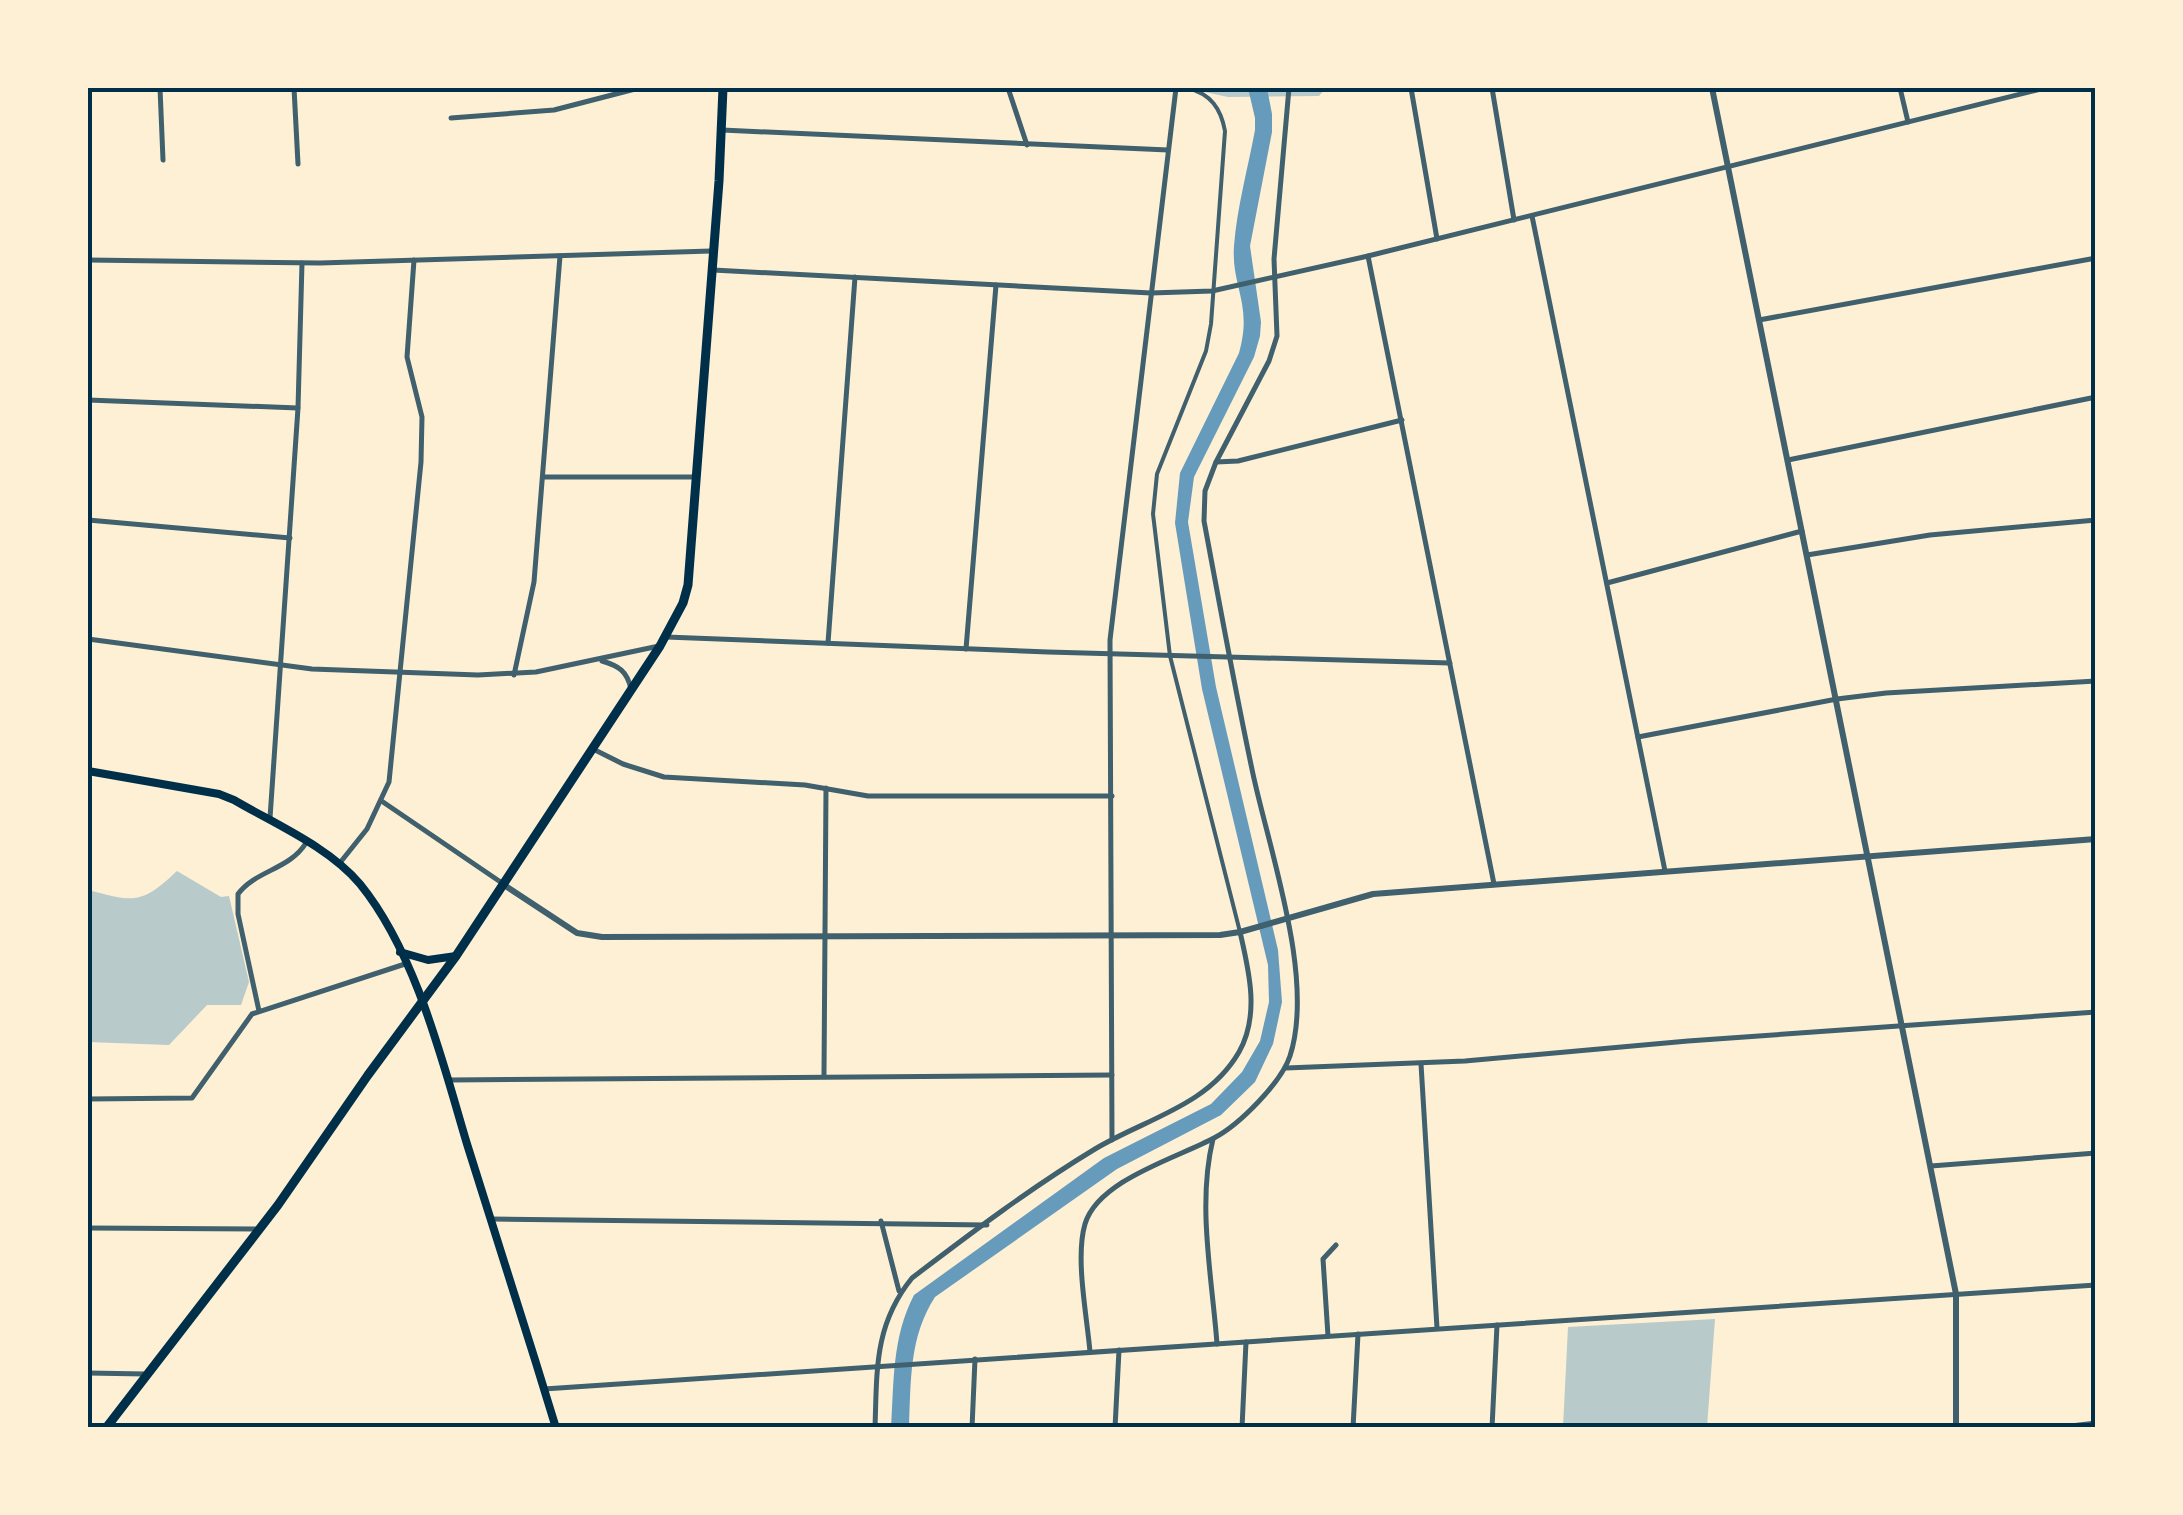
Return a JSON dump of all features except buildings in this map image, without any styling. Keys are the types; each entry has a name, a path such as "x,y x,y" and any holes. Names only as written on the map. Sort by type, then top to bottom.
{"main road":[{"path":"106,1428 260,1229 456,956 666,636 688,585 723,88"},
{"path":"88,771 219,794 339,864 375,905 422,1004 556,1428"},
{"path":"400,952 428,960 456,956"}],"street":[{"path":"160,88 163,160"},
{"path":"294,88 298,164"},
{"path":"451,118 554,110 640,88"},
{"path":"1008,88 1027,145"},
{"path":"1112,1140 1112,609 1176,88"},
{"path":"875,1428 877,1365 884,1327 912,1278 1112,1140 1198,1096 1223,1074 1238,1053 1250,1018 1251,994 1240,932 1170,656 1156,549 1154,500 1158,474 1206,351 1225,131 1222,114 1214,102 1188,88"},
{"path":"1090,1352 1082,1245 1090,1211 1121,1184 1213,1139 1234,1123 1278,1080 1291,1052 1296,1002 1287,919 1204,522 1206,491 1216,462 1275,346 1278,316 1274,276 1289,88"},
{"path":"1411,88 1437,239"},
{"path":"1492,88 1514,220"},
{"path":"1712,88 1956,1294 1956,1428"},
{"path":"1900,88 1908,122"},
{"path":"713,270 1151,292 1212,291 2045,88"},
{"path":"721,130 1168,150"},
{"path":"1532,216 1664,871"},
{"path":"88,260 302,262 714,251"},
{"path":"514,675 534,582 560,256"},
{"path":"1368,256 1494,884"},
{"path":"1759,320 2096,258"},
{"path":"339,864 367,828 389,782 421,462 422,416 407,357 414,260"},
{"path":"270,821 298,408 302,262"},
{"path":"828,644 855,277"},
{"path":"966,649 996,285"},
{"path":"1788,460 2096,396"},
{"path":"88,400 298,408"},
{"path":"1216,462 1238,461 1402,420"},
{"path":"543,477 697,477"},
{"path":"88,520 290,538"},
{"path":"1807,555 1930,535 2096,520"},
{"path":"1606,583 1802,531"},
{"path":"666,636 1450,663"},
{"path":"88,639 282,666 514,675 660,646"},
{"path":"599,660 619,666 632,690"},
{"path":"1637,737 1836,699 2096,681"},
{"path":"593,749 664,777 826,788 868,796 1112,796"},
{"path":"824,1076 826,788"},
{"path":"382,802 584,935 824,938 1240,932 1373,894 2096,839"},
{"path":"259,1011 238,914 238,894 256,877 285,865 306,843"},
{"path":"88,1099 192,1098 248,1018 259,1011 404,964"},
{"path":"1285,1068 1421,1064 2096,1012"},
{"path":"1421,1064 1437,1328"},
{"path":"448,1080 1112,1075"},
{"path":"1213,1139 1206,1205 1217,1344"},
{"path":"1931,1166 2096,1153"},
{"path":"491,1219 988,1224"},
{"path":"881,1221 900,1293"},
{"path":"88,1228 260,1229"},
{"path":"1328,1336 1323,1259 1336,1244"},
{"path":"544,1389 2096,1285"},
{"path":"1492,1428 1497,1324"},
{"path":"1353,1428 1358,1334"},
{"path":"1242,1428 1246,1342"},
{"path":"1116,1428 1119,1350"},
{"path":"972,1428 974,1359"},
{"path":"88,1373 146,1374"},
{"path":"2054,1428 2096,1423"}],"shaded area":[{"path":"1186,88 1326,88 1319,96 1228,97"},
{"path":"177,871 221,897 229,896 249,982 241,1005 207,1005 169,1045 88,1042 88,890 136,898 154,890"},
{"path":"1715,1319 1707,1427 1563,1427 1568,1327"}],"water":[{"path":"1248,88 1267,88 1272,114 1250,246 1260,336 1254,357 1194,477 1188,522 1216,687 1278,950 1282,1002 1273,1044 1255,1082 1221,1115 1117,1169 935,1297 916,1344 909,1427 891,1428 898,1343 914,1295 1104,1158 1211,1104 1242,1072 1260,1041 1269,1002 1268,965 1202,689 1175,523 1180,473 1239,353 1243,336 1234,246 1255,130"}]}
